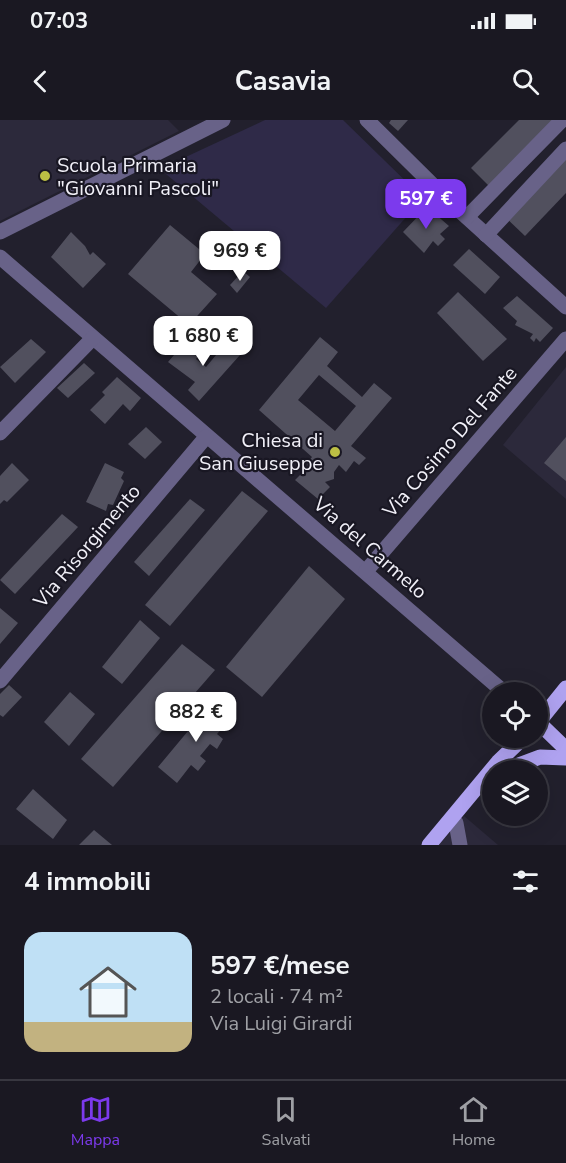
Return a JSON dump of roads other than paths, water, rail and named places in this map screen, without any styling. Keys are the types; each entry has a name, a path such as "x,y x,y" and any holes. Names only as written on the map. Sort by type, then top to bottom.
{"main road":[{"path":"548,710 566,688"},
{"path":"548,733 566,749"},
{"path":"429,845 498,762 513,748"},
{"path":"532,760 540,757 566,758"},
{"path":"438,845 482,793"}],"street":[{"path":"0,232 223,120"},
{"path":"367,120 467,217 566,306"},
{"path":"467,217 562,120"},
{"path":"486,234 566,149"},
{"name":"Via del Carmelo","path":"0,257 492,682"},
{"path":"0,433 93,338"},
{"name":"Via Cosimo Del Fante","path":"366,571 566,339"},
{"name":"Via Risorgimento","path":"0,681 206,437"},
{"path":"456,823 460,845"}],"place":[{"name":"Scuola Primaria \"Giovanni Pascoli\"","path":"45,176"},
{"name":"Chiesa di San Giuseppe","path":"335,452"}]}
